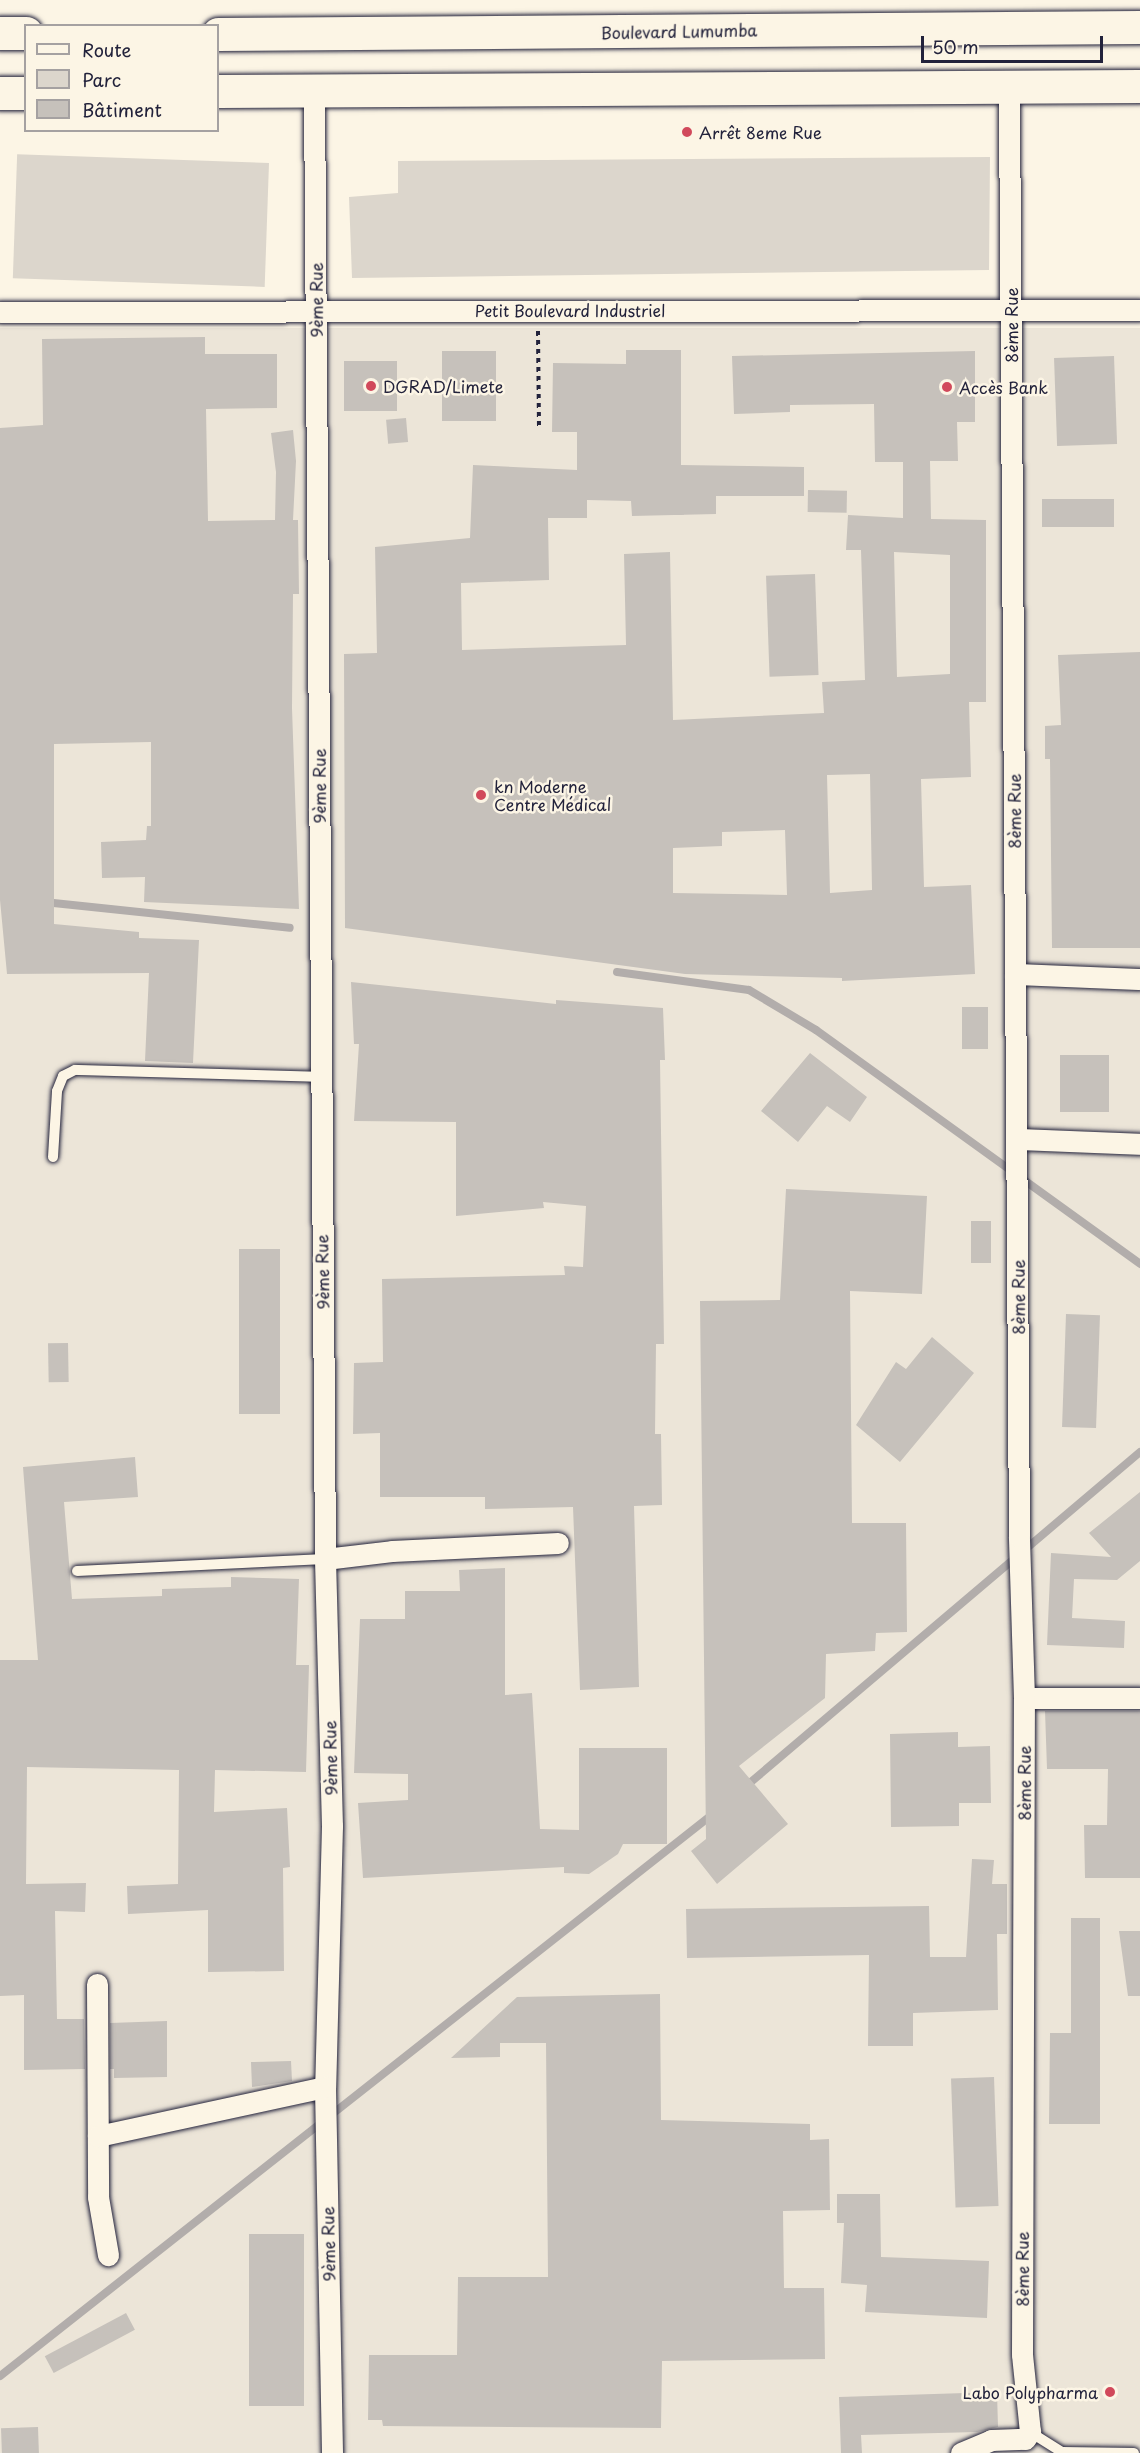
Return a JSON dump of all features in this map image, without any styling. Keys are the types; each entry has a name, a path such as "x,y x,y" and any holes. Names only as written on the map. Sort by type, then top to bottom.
{"highway":[{"name":"Boulevard Lumumba","path":"219,34 1140,27"},
{"path":"0,33 24,33"},
{"path":"219,91 1140,86"},
{"path":"0,93 24,93"}],"street":[{"name":"8ème Rue","path":"1009,87 1018,1172 1018,1536 1022,1585 1024,1698 1022,2354 1030,2432"},
{"name":"9ème Rue","path":"314,91 325,1559 332,1826 325,2087 332,2453"},
{"name":"Petit Boulevard Industriel","path":"0,312 316,309 1140,310"},
{"path":"1015,974 1140,980"},
{"path":"1017,1139 1140,1144"},
{"path":"325,1559 392,1551 558,1543"},
{"path":"1024,1698 1140,1698"},
{"path":"97,1984 98,2197 108,2255"},
{"path":"98,2136 325,2087"},
{"path":"961,2453 991,2440 1025,2439 1030,2432"}],"lane":[{"path":"53,1157 57,1091 63,1076 75,1070 321,1077"},
{"path":"77,1571 325,1559"},
{"path":"1030,2432 1062,2452 1134,2453"}],"path":[{"path":"538,310 539,429"}],"shaded area":[{"path":"0,328 1140,328 1140,2453 0,2453"}],"green space":[{"path":"17,154 269,163 265,287 13,278"},
{"path":"990,157 989,270 352,278 349,197 398,193 398,161"}],"building":[{"path":"205,337 205,354 277,354 277,408 206,409 208,521 275,520 276,472 271,433 293,430 296,461 293,520 298,520 299,594 293,594 292,708 299,909 144,902 145,877 102,878 101,842 146,840 147,826 151,826 151,742 54,744 54,924 139,932 139,938 199,940 193,1063 145,1061 149,973 7,974 0,900 0,428 43,425 42,339"},
{"path":"626,350 681,350 681,465 804,467 804,496 716,496 716,514 632,516 631,501 587,500 587,518 548,518 549,580 461,583 462,650 626,645 624,554 670,552 673,720 824,713 822,682 865,680 861,550 846,550 848,515 903,518 903,462 875,462 874,404 790,405 790,412 734,414 732,356 975,351 975,422 957,422 958,461 930,461 931,519 986,520 986,702 969,702 971,777 921,779 924,887 971,885 975,974 842,981 842,978 685,974 345,928 344,654 377,653 375,547 470,538 473,465 577,470 577,432 552,432 553,363 626,364","holes":["894,552 950,555 950,674 897,677","870,774 872,890 830,893 827,775","785,830 787,895 673,893 673,848 722,846 722,832"]},
{"path":"442,351 496,351 496,421 442,421"},
{"path":"1114,356 1117,444 1057,446 1054,358"},
{"name":"DGRAD/Limete","path":"344,361 397,361 397,411 344,411"},
{"path":"406,418 408,442 388,444 386,420"},
{"path":"808,490 847,491 847,513 808,512"},
{"path":"1042,499 1114,499 1114,527 1042,527"},
{"path":"815,574 819,675 770,677 766,576"},
{"path":"1140,652 1140,948 1052,948 1050,759 1045,759 1045,726 1061,725 1058,655"},
{"path":"351,982 556,1004 556,1000 663,1008 665,1060 660,1060 664,1344 656,1344 655,1434 661,1434 662,1505 634,1506 639,1687 580,1690 573,1507 485,1509 485,1497 380,1497 380,1433 353,1434 354,1363 383,1362 382,1279 565,1275 564,1266 583,1267 586,1206 543,1202 544,1208 456,1216 456,1122 354,1121 359,1044 354,1044"},
{"path":"962,1007 988,1007 988,1049 962,1049"},
{"path":"810,1053 867,1097 850,1122 827,1106 798,1142 761,1111"},
{"path":"1060,1055 1109,1055 1109,1112 1060,1112"},
{"path":"786,1189 927,1196 922,1294 850,1291 852,1523 906,1523 907,1632 876,1633 875,1651 826,1654 825,1698 739,1766 788,1824 717,1884 691,1851 706,1839 700,1301 780,1300"},
{"path":"971,1221 991,1221 991,1263 971,1263"},
{"path":"239,1249 280,1249 280,1414 239,1414"},
{"path":"1066,1314 1100,1315 1096,1428 1062,1427"},
{"path":"932,1337 974,1373 900,1462 856,1425 896,1362 906,1369"},
{"path":"48,1343 68,1343 69,1382 49,1382"},
{"path":"135,1457 138,1497 64,1502 72,1599 162,1596 162,1589 231,1587 231,1577 299,1579 296,1665 309,1665 306,1772 215,1770 214,1812 287,1808 290,1867 283,1868 284,1971 208,1972 208,1910 128,1914 127,1886 178,1884 179,1770 27,1767 26,1884 86,1883 85,1912 55,1911 57,2019 84,2019 85,2069 24,2070 24,1995 0,1996 0,1660 38,1660 23,1467"},
{"path":"1140,1492 1140,1561 1117,1580 1074,1579 1072,1618 1125,1621 1124,1648 1047,1645 1051,1553 1111,1557 1089,1533"},
{"path":"505,1568 505,1695 532,1693 540,1829 579,1830 579,1748 667,1748 667,1844 623,1844 618,1854 589,1874 564,1873 564,1867 363,1878 358,1803 408,1800 408,1774 354,1773 360,1619 405,1619 405,1591 460,1591 459,1570"},
{"path":"1045,1711 1140,1711 1140,1878 1085,1878 1084,1825 1107,1825 1108,1769 1047,1769"},
{"path":"958,1732 958,1747 990,1746 991,1803 959,1803 959,1826 891,1827 890,1734"},
{"path":"972,1859 994,1860 992,1884 1007,1884 1007,1934 997,1934 998,2010 913,2013 913,2046 868,2046 869,1955 687,1958 686,1909 929,1906 930,1957 966,1957"},
{"path":"1071,1918 1100,1918 1100,2124 1049,2124 1050,2033 1071,2033"},
{"path":"1119,1931 1140,1931 1140,1996 1128,1996"},
{"path":"660,1994 661,2120 810,2124 810,2140 829,2139 830,2210 783,2211 784,2288 824,2288 825,2359 662,2361 661,2428 383,2426 382,2420 368,2420 369,2355 457,2355 458,2277 548,2277 546,2043 500,2043 500,2057 451,2058 517,1997"},
{"path":"167,2021 167,2077 114,2078 114,2069 110,2069 110,2023"},
{"path":"291,2061 292,2081 252,2087 251,2062"},
{"path":"994,2077 999,2206 956,2207 951,2079"},
{"path":"837,2194 880,2194 881,2257 989,2261 987,2318 865,2312 867,2285 841,2283 844,2223 837,2223"},
{"path":"249,2234 304,2234 304,2406 249,2406"},
{"path":"126,2313 135,2330 54,2373 45,2356"},
{"path":"997,2392 998,2427 977,2432 861,2435 862,2453 841,2453 839,2397"},
{"path":"38,2427 39,2453 2,2453 1,2428"}],"waterway":[{"path":"44,902 290,928"},
{"path":"617,972 749,990 816,1030 1140,1264"},
{"path":"745,1787 1140,1452"},
{"path":"0,2376 713,1814"}],"place":[{"name":"Arrêt 8eme Rue","path":"687,132"},
{"name":"DGRAD/Limete","path":"371,386"},
{"name":"Accès Bank","path":"947,387"},
{"name":"kn Moderne Centre Médical","path":"481,795"},
{"name":"Labo Polypharma","path":"1110,2392"}]}
